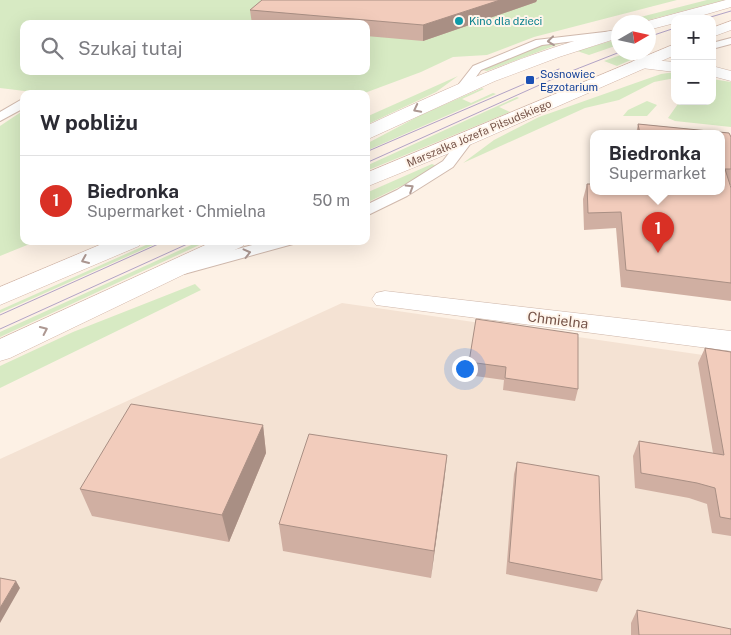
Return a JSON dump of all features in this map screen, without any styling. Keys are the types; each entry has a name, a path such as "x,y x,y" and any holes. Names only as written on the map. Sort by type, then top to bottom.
{"main road":[{"path":"656,24 731,3"},
{"path":"716,31 731,25"},
{"path":"370,132 461,89 570,46 611,36"},
{"name":"Marszałka Józefa Piłsudskiego","path":"370,179 671,51"},
{"path":"639,64 671,67"},
{"path":"716,72 731,76"},
{"path":"0,297 121,245"},
{"path":"0,351 226,245"},
{"name":"Chmielna","path":"386,299 731,341"}],"lane":[{"path":"716,45 731,41"},
{"path":"639,64 671,56"},
{"path":"0,117 20,104"},
{"path":"370,209 402,193 448,164 467,139"},
{"path":"165,274 272,245"}],"shaded area":[{"path":"342,303 731,359 731,635 0,635 0,459"}],"green space":[{"path":"0,0 677,0 619,15 611,15 611,17 534,37 487,55 453,57 421,72 370,91 20,90 0,88"},
{"path":"707,0 725,0 656,18 656,15 648,15"},
{"path":"611,41 611,47 589,55 577,51"},
{"path":"559,44 487,71 483,70 541,45"},
{"path":"611,58 611,60 631,60 617,66 604,61"},
{"path":"671,73 671,79 654,82 619,100 585,108 463,163 494,140 539,117 661,74"},
{"path":"458,76 436,92 370,123 370,115"},
{"path":"716,80 731,82 731,127 675,121 668,118 677,105 716,105"},
{"path":"482,88 484,89 462,99 471,103 493,93 496,94 370,149 370,142 421,115"},
{"path":"517,97 519,98 499,107 510,112 370,169 370,164"},
{"path":"647,101 657,105 647,116 623,116 628,110"},
{"path":"20,113 20,245 27,245 0,256 0,126"},
{"path":"432,164 437,166 418,178 370,201 370,191"},
{"path":"146,245 153,245 0,313 0,310"},
{"path":"191,245 199,245 0,337 0,332"},
{"path":"195,284 201,290 0,388 0,366 73,332"}],"building":[{"path":"262,0 500,0 423,25 250,10"},
{"path":"638,124 699,130 639,130"},
{"path":"725,133 729,133 731,137 731,169 725,169"},
{"path":"725,169 731,188 731,283 626,270 621,212 588,213 587,184 590,184 590,195 725,195"},
{"path":"476,319 578,334 578,389 505,378 506,367 469,362"},
{"path":"705,348 731,352 731,519 720,517 715,488 641,473 639,441 724,455"},
{"path":"131,404 263,425 222,515 80,489"},
{"path":"309,434 447,455 434,551 279,524"},
{"path":"517,462 599,476 602,580 509,562"},
{"path":"0,578 16,581 0,608"},
{"path":"637,610 731,629 731,635 639,635"}],"tram line":[{"path":"716,15 731,11"},
{"path":"656,34 671,29"},
{"path":"370,161 564,74 611,56"},
{"path":"370,150 559,69"},
{"path":"0,315 156,245"},
{"path":"0,329 185,245"}],"place":[{"name":"Kino dla dzieci","path":"459,21"},
{"name":"Sosnowiec Egzotarium","path":"530,80"},
{"name":"Biedronka","path":"658,253"}]}
